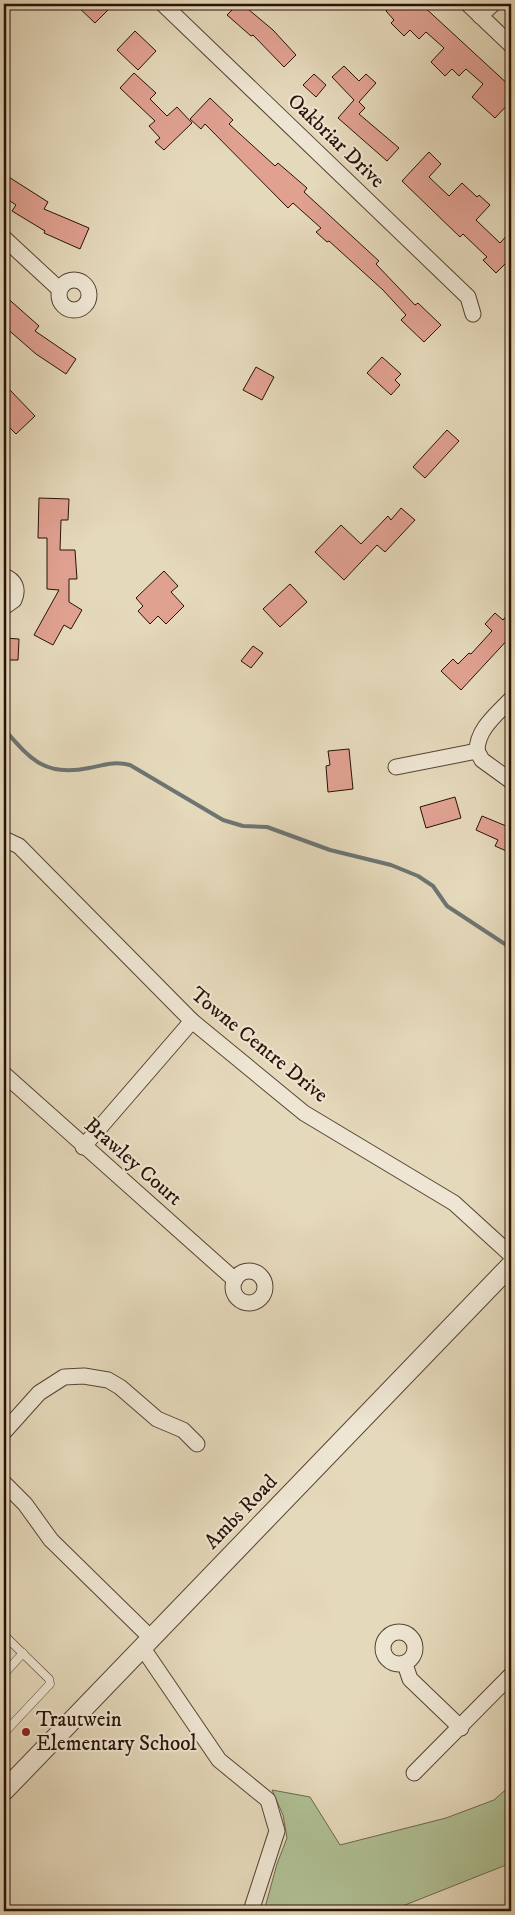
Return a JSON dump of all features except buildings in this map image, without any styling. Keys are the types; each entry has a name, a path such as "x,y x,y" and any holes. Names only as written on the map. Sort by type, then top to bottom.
{"street":[{"name":"Oakbriar Drive","path":"163,4 468,297 473,314"},
{"path":"468,4 511,45"},
{"path":"480,16 492,4"},
{"path":"4,238 59,289"},
{"path":"4,576 12,581 16,590 14,600 4,607"},
{"path":"511,699 484,727 477,743 477,751 482,760 511,781"},
{"path":"396,767 477,751"},
{"name":"Towne Centre Drive","path":"4,840 19,846 192,1021 304,1113 454,1203 511,1255"},
{"path":"83,1147 192,1021"},
{"name":"Brawley Court","path":"4,1074 83,1147 235,1280"},
{"name":"Ambs Road","path":"8,1784 511,1265"},
{"path":"4,1432 39,1393 64,1377 84,1376 108,1380 120,1387 157,1419 183,1430 197,1444"},
{"path":"4,1483 25,1504 50,1540 146,1642 220,1760 268,1800 277,1831 252,1911"},
{"path":"405,1664 410,1679 461,1728"},
{"path":"414,1773 461,1728 511,1675"}],"lane":[{"path":"4,1635 49,1679 50,1684 4,1733"},
{"path":"4,1674 23,1653"}],"green space":[{"path":"511,1785 511,1863 390,1911 264,1911 277,1864 287,1838 283,1815 272,1790 310,1797 340,1845 446,1818 494,1800"}],"waterway":[{"path":"4,729 31,757 40,764 50,768 74,770 114,763 130,765 223,820 243,826 267,827 330,850 391,865 418,876 433,886 447,906 511,948"}],"place":[{"name":"Trautwein Elementary School","path":"26,1732"}]}
